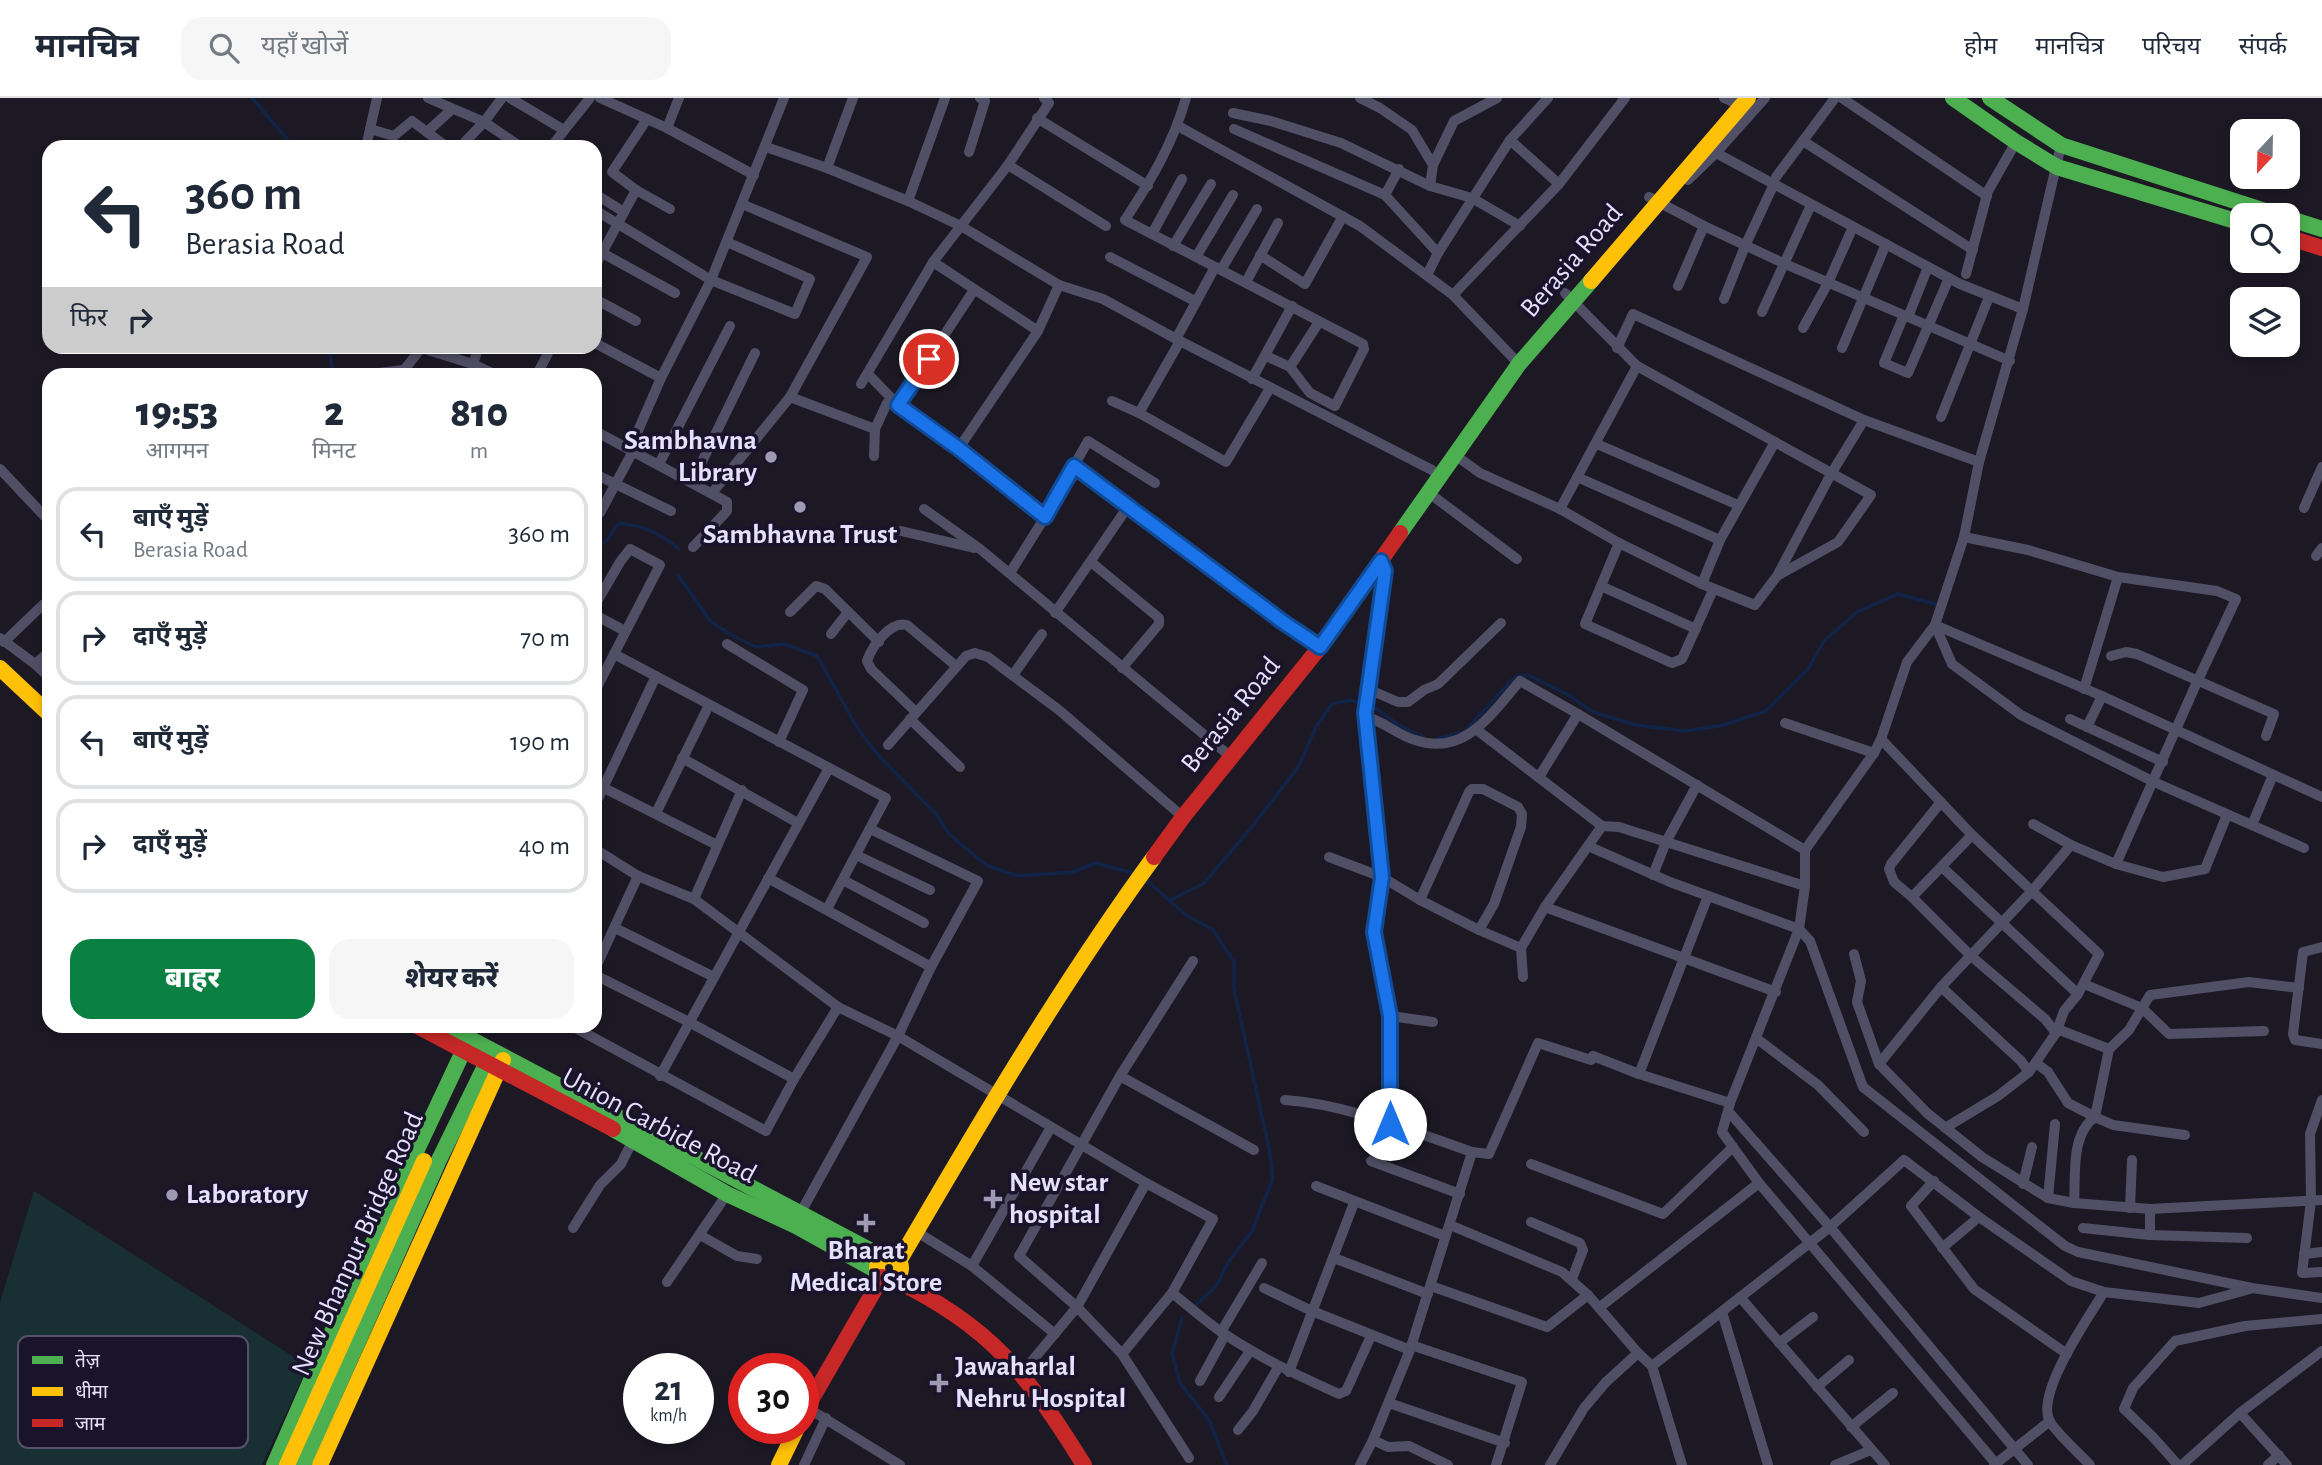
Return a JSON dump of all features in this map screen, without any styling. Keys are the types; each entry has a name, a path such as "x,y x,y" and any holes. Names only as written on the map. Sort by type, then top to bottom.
{"street":[{"path":"368,140 377,98"},
{"path":"428,98 484,122 511,140"},
{"path":"467,140 502,98"},
{"path":"510,98 564,130"},
{"path":"556,140 590,98"},
{"path":"600,98 667,128 754,176"},
{"path":"667,128 679,98"},
{"path":"602,509 631,450 661,378 711,280 783,98"},
{"path":"827,168 853,98"},
{"path":"908,201 945,98"},
{"path":"969,152 985,100 980,98"},
{"path":"861,384 933,262 1008,164 1049,103 1044,98"},
{"path":"1186,98 1164,159 1125,220 1363,344 1364,349 1330,418"},
{"path":"1360,98 1412,130 1433,165"},
{"path":"1430,186 1433,165 1454,121 1497,98"},
{"path":"1427,275 1438,253 1510,140 1548,98"},
{"path":"1453,295 1559,184 1625,98"},
{"path":"1765,98 1716,153 1656,201 1745,246 2010,361"},
{"path":"1724,299 1775,181 1836,98"},
{"path":"1842,98 1987,196"},
{"path":"1953,98 2015,142 2057,167 2230,219"},
{"path":"1990,98 2061,145 2241,203"},
{"name":"Berasia Road","path":"1316,644 1515,360 1568,297 1656,201 1736,100"},
{"path":"427,132 451,110"},
{"path":"1233,113 1327,137 1430,186 1472,198 1520,226"},
{"path":"1037,118 1148,186"},
{"path":"647,119 612,172 636,190 670,209"},
{"path":"370,129 394,136 412,121 438,140"},
{"path":"1178,126 1360,226 1453,295 1515,360"},
{"path":"1234,129 1385,195 1438,253"},
{"path":"1510,140 1559,184"},
{"path":"1803,141 1973,250"},
{"path":"1966,274 1987,196 2015,142"},
{"path":"2050,1421 1995,1464 1759,1183 1722,1132 1729,1107 1799,929 1805,886 1805,850 1874,753 1881,740 1907,662 1935,625 1964,537 1979,462 2010,361 2061,145"},
{"path":"766,146 908,201 961,226 1059,285 1103,299 1436,474"},
{"path":"1716,153 1775,181 1811,205 1949,278 2023,309"},
{"path":"1008,164 1106,226"},
{"path":"1385,195 1399,169"},
{"path":"1152,234 1182,179"},
{"path":"1173,246 1210,184"},
{"path":"602,245 636,190"},
{"path":"1196,257 1233,195"},
{"path":"602,198 624,212"},
{"path":"712,493 790,397 867,257 742,204"},
{"path":"1762,312 1811,205"},
{"path":"1139,413 1178,340 1195,301 1257,209"},
{"path":"602,214 711,280 795,314 810,279 727,242"},
{"path":"1260,255 1305,284 1343,216"},
{"path":"2300,222 2322,229"},
{"path":"1246,282 1278,223"},
{"path":"1678,286 1704,226"},
{"path":"1803,328 1828,283 1853,227"},
{"path":"2300,241 2322,248"},
{"path":"1842,348 1886,244"},
{"path":"602,253 675,293"},
{"path":"1110,257 1195,301"},
{"path":"933,262 1038,331"},
{"path":"1928,267 1884,363 1908,373 1949,278"},
{"path":"958,448 1038,331 1059,285"},
{"path":"898,405 974,290"},
{"path":"1568,297 1637,366 1871,495 1838,542 1777,576"},
{"path":"1941,417 1989,297"},
{"path":"602,303 636,321"},
{"path":"1252,379 1292,306"},
{"path":"1617,348 1633,314 1864,420 1979,462"},
{"path":"1290,368 1319,322"},
{"path":"659,464 730,326"},
{"path":"602,347 661,378"},
{"path":"692,482 755,353"},
{"path":"437,354 471,368"},
{"path":"1266,356 1290,368 1310,393 1335,406"},
{"name":"Berasia Road","path":"819,1387 992,1092 1120,895 1179,814 1381,561 1429,493 1436,474 1455,455 1515,360"},
{"path":"1560,509 1637,366"},
{"path":"868,374 898,405 958,448 1045,517"},
{"path":"1112,401 1139,413 1226,462 1270,388"},
{"path":"790,397 874,429"},
{"path":"874,456 874,429 887,403 898,405"},
{"path":"1455,455 1480,472 1560,509 1713,590 1755,605 1777,576 1831,474 1864,420"},
{"path":"602,435 727,502 727,511 692,547"},
{"path":"1010,573 1088,441 1156,483"},
{"path":"1702,584 1720,540 1775,442"},
{"path":"1597,444 1738,505"},
{"path":"1074,466 1279,627 1316,644"},
{"path":"2304,508 2322,467"},
{"path":"0,469 42,514"},
{"path":"1577,477 1720,540"},
{"path":"602,478 671,511"},
{"path":"1429,493 1517,559"},
{"path":"1055,613 1127,508"},
{"path":"924,509 981,549 1227,753"},
{"path":"901,531 981,549"},
{"path":"1964,537 2028,550 2119,577 2234,596 2236,602 2116,863"},
{"path":"1619,542 1585,624 1672,663 1682,659 1713,590"},
{"path":"602,593 630,549 660,565 602,677"},
{"path":"1381,561 1385,571 1366,715 1382,877 1374,932 1390,1016 1390,1124"},
{"path":"1091,562 1159,618 1158,624 1122,668"},
{"path":"2084,689 2119,577"},
{"path":"790,612 816,586 825,589 879,642"},
{"path":"1601,586 1696,629"},
{"path":"42,605 2,640 42,670"},
{"path":"831,634 848,612"},
{"path":"602,619 625,631"},
{"path":"1369,694 1408,702 1438,684 1501,623"},
{"path":"956,666 907,625 900,624 891,628 870,653 867,661 871,669 960,768"},
{"path":"1935,625 2102,696 2322,797"},
{"path":"1935,625 1952,664 2021,715 2154,782 2304,848"},
{"path":"1013,675 1042,634"},
{"path":"727,644 803,690 779,742"},
{"path":"2111,656 2126,652 2137,654 2274,714 2266,736"},
{"path":"888,745 965,656 975,653 988,657 1059,710 1179,814"},
{"path":"614,654 886,798 827,909"},
{"path":"35,664 42,658"},
{"path":"0,659 42,697"},
{"path":"0,668 42,707"},
{"path":"656,676 602,787 717,845"},
{"path":"1366,715 1414,740 1437,744 1455,741 1477,730 1520,681 1805,850"},
{"path":"2087,727 2102,696"},
{"path":"656,813 709,705"},
{"path":"1539,777 1578,714"},
{"path":"2070,719 2163,762"},
{"path":"1785,723 1874,753"},
{"path":"1477,730 1602,826 1619,827 1805,886"},
{"path":"1881,740 1972,835 2099,954 2084,984 2064,1011 2056,1031 2033,1067 1998,1096 1945,1128"},
{"path":"682,758 798,823"},
{"path":"660,1076 829,768"},
{"path":"2252,825 2273,775"},
{"path":"1653,876 1666,842 1697,785"},
{"path":"1420,900 1469,792 1477,788 1483,789 1518,807 1522,814 1521,827 1494,904 1479,930"},
{"path":"694,899 742,790"},
{"path":"1941,803 1889,869 1894,882 1971,956 2056,1031 2109,1049"},
{"path":"2033,824 2071,845 2162,877 2205,869 2227,815"},
{"path":"1523,977 1521,948 1545,908 1602,826"},
{"path":"801,1212 898,1036 931,967 978,881 870,829"},
{"path":"1912,897 1972,835"},
{"path":"1879,1064 1941,987 2032,891 2071,845"},
{"path":"1588,846 1653,876 1799,929 1810,941 1863,1087 2064,1246 2078,1252 2252,1288 2322,1298"},
{"path":"602,853 638,876 694,899 838,1007 898,1036 1082,1146 1213,1219 1172,1293 1122,1354"},
{"path":"856,855 930,890"},
{"path":"1329,857 1382,877 1420,900 1521,948"},
{"path":"1942,867 2078,994"},
{"path":"602,955 638,876"},
{"path":"768,878 931,967"},
{"path":"843,880 924,923"},
{"path":"1639,1074 1708,896"},
{"path":"1545,908 1776,992"},
{"path":"615,928 714,977"},
{"path":"2322,947 2303,952 2293,1034 2295,1040 2322,1044"},
{"path":"1854,954 1861,981 1857,1002 1879,1064 1945,1128 1982,1157 2048,1198 2074,1203 2150,1209 2317,1200"},
{"path":"1189,1458 1122,1354 1077,1307 1020,1256 1120,1076 1193,961"},
{"path":"602,978 690,1022 794,1079"},
{"path":"2074,1203 2078,1138 2088,1122 2095,1117 2109,1049 2129,1030 2150,995 2249,982 2299,988"},
{"path":"2084,984 2142,1008 2169,1034 2264,1031"},
{"path":"1941,987 2021,1061 2048,1072 2068,1103 2113,1125 2185,1135"},
{"path":"584,1033 766,1131 838,1007"},
{"path":"1390,1016 1433,1022"},
{"name":"Union Carbide Road","path":"435,1033 470,1047 727,1194 889,1267"},
{"name":"Union Carbide Road","path":"454,1033 470,1047"},
{"path":"1756,1038 1818,1085 1864,1132"},
{"path":"1285,1100 1310,1101 1472,1152 1489,1154 1538,1043 1591,1060 1593,1056 1729,1107 2028,1465"},
{"path":"274,1465 349,1295 470,1047"},
{"name":"New Bhanpur Bridge Road","path":"287,1465 470,1047"},
{"path":"320,1465 495,1061"},
{"name":"Union Carbide Road","path":"495,1061 801,1212 889,1267"},
{"name":"New Bhanpur Bridge Road","path":"303,1465 439,1160 495,1061"},
{"path":"1120,1076 1254,1150"},
{"name":"Berasia Road","path":"889,1267 917,1231 992,1092"},
{"path":"2322,1100 2320,1116 2310,1134 2317,1200 2302,1273 2322,1272"},
{"path":"2048,1198 2055,1124"},
{"path":"972,1266 1051,1127"},
{"path":"573,1228 600,1185 621,1164 633,1140"},
{"path":"1531,1164 1663,1214 1733,1147"},
{"path":"2023,1184 2032,1147"},
{"path":"1360,1465 1389,1403 1410,1348 1472,1152"},
{"path":"1652,1366 1830,1227 1904,1160 1979,1217 2071,1281 2104,1292 2199,1303 2252,1288"},
{"path":"2130,1208 2132,1160"},
{"path":"1371,1161 1460,1194"},
{"path":"1934,1181 1912,1206 1942,1248 1974,1289 2067,1354"},
{"path":"1022,1373 1077,1307 1146,1183"},
{"path":"1600,1307 1759,1183"},
{"path":"1316,1186 1354,1203 1447,1230 1562,1272 1572,1279 1652,1366 1682,1465"},
{"path":"667,1282 727,1194"},
{"path":"1238,1430 1284,1369 1312,1311 1354,1203"},
{"path":"2150,1209 2150,1235"},
{"path":"1942,1248 1979,1217"},
{"path":"1531,1222 1580,1243 1583,1250 1572,1279"},
{"path":"2082,1228 2150,1235 2247,1238"},
{"path":"917,1231 972,1266 1055,1334"},
{"path":"701,1235 737,1256 757,1259"},
{"path":"2304,1254 2322,1252"},
{"path":"1334,1258 1547,1327 1588,1295"},
{"path":"1200,1381 1223,1333 1262,1264"},
{"path":"889,1267 980,1332 1022,1373 1084,1465"},
{"path":"1264,1288 1371,1336 1522,1382 1496,1465"},
{"path":"2090,1465 2050,1421 2046,1400 2067,1354 2104,1292"},
{"path":"1172,1293 1250,1351 1339,1394 1346,1391 1371,1336"},
{"path":"1740,1297 1885,1465"},
{"path":"1721,1312 1768,1465"},
{"path":"1779,1343 1812,1317"},
{"path":"2322,1319 2245,1326 2175,1341 2133,1388 2124,1409 2180,1465 2240,1413 2322,1351"},
{"path":"1219,1397 1250,1351"},
{"path":"1550,1465 1584,1408 1606,1382 1638,1353"},
{"path":"1817,1387 1849,1360"},
{"path":"1851,1427 1894,1393"},
{"path":"1389,1403 1505,1443"},
{"path":"2240,1413 2287,1465"},
{"path":"819,1416 900,1465"},
{"path":"804,1465 826,1418"},
{"path":"1373,1440 1388,1447 1409,1446 1434,1462 1448,1465"},
{"path":"779,1465 789,1444"},
{"path":"1835,1465 1871,1450"},
{"path":"2268,1465 2279,1455"}],"green space":[{"path":"34,1191 308,1366 262,1465 0,1465 0,1302"}],"waterway":[{"path":"252,98 288,140"},
{"path":"330,354 332,368"},
{"path":"602,544 619,523 651,531 679,549"},
{"path":"678,575 711,622 735,637 756,647 784,644 817,656 858,729 879,756 936,814 949,834 986,865 1018,876 1073,872 1096,863 1133,873"},
{"path":"1436,739 1464,732 1509,683 1517,676 1528,675 1568,695 1593,712 1635,725 1684,731 1720,726 1766,711 1808,669 1824,641 1857,612 1898,594 1935,604"},
{"path":"1170,900 1203,884 1251,828 1299,766 1316,727 1332,704 1350,700 1377,709 1397,724 1423,737"},
{"path":"1146,880 1186,915 1213,930 1234,962 1234,989 1270,1153 1273,1178 1252,1231 1229,1261 1216,1286 1197,1304"},
{"path":"1182,1318 1172,1353 1180,1383 1209,1420 1227,1465"}],"traffic: fast":[{"path":"1953,98 2057,167 2230,219"},
{"path":"1990,98 2061,145 2241,203"},
{"path":"2300,222 2322,229"},
{"path":"1400,533 1519,364 1591,281"},
{"path":"459,1033 883,1257"},
{"path":"274,1465 343,1307 468,1041"},
{"path":"303,1465 439,1160 491,1054"},
{"path":"613,1129 727,1194 796,1226 877,1271"}],"traffic: slow":[{"path":"1591,281 1748,98"},
{"path":"0,668 42,707"},
{"path":"899,1261 1053,1005 1154,857"},
{"path":"320,1465 503,1060"},
{"path":"287,1465 424,1161"},
{"path":"889,1256 900,1263 901,1268 894,1279 889,1280 878,1273 877,1268 884,1257 889,1256"},
{"path":"779,1465 789,1444"}],"traffic: jam":[{"path":"2300,241 2322,248"},
{"path":"1154,857 1320,647 1400,533"},
{"path":"430,1033 613,1129"},
{"path":"819,1386 882,1277"},
{"path":"893,1279 956,1315 1004,1356 1025,1379 1084,1465"}],"place":[{"name":"Sambhavna Library","path":"771,457"},
{"name":"Sambhavna Trust","path":"800,507"},
{"name":"Laboratory","path":"172,1195"},
{"name":"New star hospital","path":"993,1199"},
{"name":"Bharat Medical Store","path":"866,1223"},
{"name":"Jawaharlal Nehru Hospital","path":"939,1383"}],"route":[{"path":"929,359 898,405 958,448 1045,517 1074,466 1127,508 1320,647 1381,561 1385,571 1365,713 1382,877 1374,932 1390,1016 1390,1124"}]}
